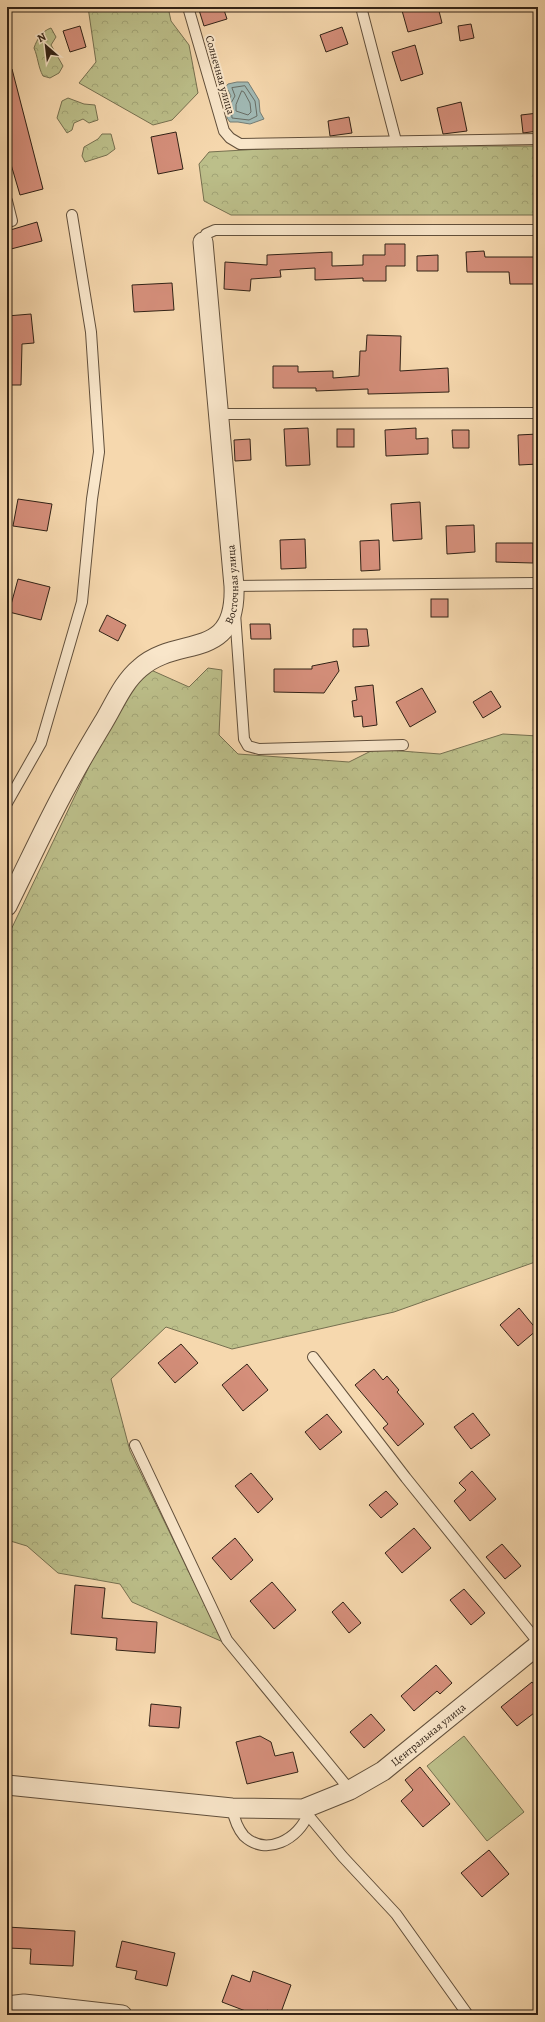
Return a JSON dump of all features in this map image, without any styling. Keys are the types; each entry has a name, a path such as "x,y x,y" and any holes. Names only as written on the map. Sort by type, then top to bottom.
{"street":[{"name":"Восточная улица","path":"7,906 68,784 130,677 148,661 162,654 194,647 212,639 227,626 234,594 203,242"},
{"name":"Центральная улица","path":"306,1810 350,1790 383,1771 538,1644"},
{"path":"7,1785 232,1808 306,1810"},
{"path":"7,2006 24,2004 122,2015"}],"lane":[{"name":"Солнечная улица","path":"188,7 224,130 230,138 240,144 396,141"},
{"path":"361,7 396,141 538,139"},
{"path":"7,201 12,221"},
{"path":"7,803 41,743 82,602 92,498 99,452 91,332 72,215"},
{"path":"203,242 206,234 215,230 538,230"},
{"path":"218,414 538,413"},
{"path":"403,745 258,748 248,746 244,739 234,594 538,583"},
{"path":"313,1357 406,1478 538,1644"},
{"path":"135,1445 228,1640 350,1790"},
{"path":"232,1808 235,1822 244,1836 259,1845 282,1842 294,1836 304,1824 306,1810"},
{"path":"306,1810 343,1857 396,1914 468,2015"}],"green space":[{"path":"88,7 168,7 171,21 189,45 198,93 172,120 153,125 79,83 96,62"},
{"path":"51,28 56,37 51,45 63,66 59,73 50,78 43,76 34,48 40,36"},
{"path":"68,98 84,104 95,105 98,120 89,123 83,119 74,123 72,130 67,133 57,118 62,101"},
{"path":"102,134 111,134 115,149 107,155 85,162 82,156 84,147 98,139"},
{"path":"314,146 538,146 538,215 231,215 204,201 199,164 209,152"},
{"path":"208,668 222,670 219,735 238,754 349,762 375,749 440,754 503,734 538,736 538,1261 394,1312 232,1349 166,1327 111,1379 130,1451 223,1642 132,1602 120,1584 58,1573 27,1546 7,1540 7,938 128,685 151,670 189,687"},
{"path":"464,1736 524,1812 487,1841 427,1766"}],"water":[{"path":"248,82 259,100 260,112 264,119 250,124 230,122 227,118 227,102 231,96 228,90 223,90 228,84"}],"building":[{"path":"210,7 223,7 227,19 204,26 199,10"},
{"path":"401,7 438,7 442,23 408,32"},
{"path":"471,24 474,38 460,41 458,26"},
{"path":"80,26 86,47 70,52 63,31"},
{"path":"342,27 348,44 326,52 320,35"},
{"path":"415,45 423,74 401,81 392,52"},
{"path":"7,69 12,69 43,189 20,195 10,161 7,162"},
{"path":"461,102 467,131 443,134 437,108"},
{"path":"538,113 538,131 523,133 521,115"},
{"path":"349,117 352,133 330,136 328,121"},
{"path":"176,132 183,169 158,174 151,137"},
{"path":"37,222 42,241 11,249 7,231"},
{"path":"385,244 405,244 405,266 386,266 386,281 363,281 363,278 315,280 315,268 280,270 281,277 251,279 250,291 224,289 225,262 267,265 267,255 332,252 332,266 363,265 363,255 385,255"},
{"path":"484,251 485,257 538,257 538,284 510,284 509,272 467,272 466,252"},
{"path":"438,255 438,271 417,271 417,256"},
{"path":"172,283 174,310 134,312 132,285"},
{"path":"31,314 34,343 22,344 21,385 7,385 7,316"},
{"path":"367,335 401,336 400,371 448,368 449,392 368,394 368,389 316,391 316,388 273,388 273,366 298,366 298,372 333,371 333,378 359,376 360,351 366,351"},
{"path":"308,428 310,465 286,466 284,429"},
{"path":"416,428 416,439 428,438 428,454 386,456 385,430"},
{"path":"337,429 354,429 354,447 337,447"},
{"path":"452,430 469,430 469,448 453,448"},
{"path":"538,434 538,464 519,465 518,435"},
{"path":"250,439 251,460 235,461 234,440"},
{"path":"18,499 52,504 47,531 13,526"},
{"path":"420,502 422,539 393,541 391,504"},
{"path":"474,525 475,552 447,554 446,526"},
{"path":"305,539 306,568 281,569 280,540"},
{"path":"379,540 380,570 361,571 360,541"},
{"path":"496,543 533,543 533,563 496,562"},
{"path":"18,579 50,587 41,620 9,612"},
{"path":"431,599 448,599 448,617 431,617"},
{"path":"107,615 126,625 118,641 99,631"},
{"path":"250,624 270,624 271,639 251,639"},
{"path":"353,629 367,629 369,646 353,647"},
{"path":"337,661 339,671 324,693 274,692 274,669 312,669 312,666"},
{"path":"373,685 377,725 363,727 362,716 354,717 352,701 357,700 355,687"},
{"path":"422,688 436,712 410,727 396,702"},
{"path":"491,691 501,707 483,718 473,702"},
{"path":"519,1308 537,1330 518,1346 500,1325"},
{"path":"181,1344 198,1363 175,1383 158,1363"},
{"path":"247,1364 268,1390 243,1411 222,1385"},
{"path":"374,1369 383,1380 387,1376 399,1390 397,1392 424,1424 398,1446 383,1428 388,1424 355,1385"},
{"path":"473,1413 490,1435 471,1449 454,1427"},
{"path":"327,1414 342,1432 320,1450 305,1432"},
{"path":"472,1471 496,1499 470,1521 454,1501 466,1490 459,1483"},
{"path":"251,1473 273,1499 258,1513 235,1486"},
{"path":"386,1491 398,1504 381,1518 369,1505"},
{"path":"414,1528 431,1548 402,1573 385,1553"},
{"path":"235,1538 253,1560 231,1580 212,1558"},
{"path":"502,1544 521,1566 505,1579 486,1557"},
{"path":"272,1582 296,1610 274,1629 250,1601"},
{"path":"75,1585 105,1588 102,1618 157,1622 155,1653 116,1650 117,1638 71,1634"},
{"path":"464,1589 485,1613 471,1625 450,1600"},
{"path":"343,1602 361,1623 349,1633 332,1612"},
{"path":"436,1665 452,1683 440,1694 437,1691 414,1711 401,1696"},
{"path":"532,1682 538,1689 538,1710 517,1726 501,1707"},
{"path":"151,1704 181,1707 179,1728 149,1726"},
{"path":"371,1714 385,1730 364,1748 350,1732"},
{"path":"260,1736 271,1742 275,1756 293,1752 298,1772 247,1784 236,1742"},
{"path":"420,1767 450,1804 423,1827 401,1801 413,1790 405,1780"},
{"path":"489,1850 509,1874 482,1897 461,1873"},
{"path":"7,1927 75,1931 73,1966 30,1964 31,1949 7,1948"},
{"path":"122,1941 175,1953 167,1986 135,1979 137,1971 116,1967"},
{"path":"253,1971 291,1985 280,2015 267,2010 265,2015 256,2015 222,2002 232,1975 250,1982"}]}
